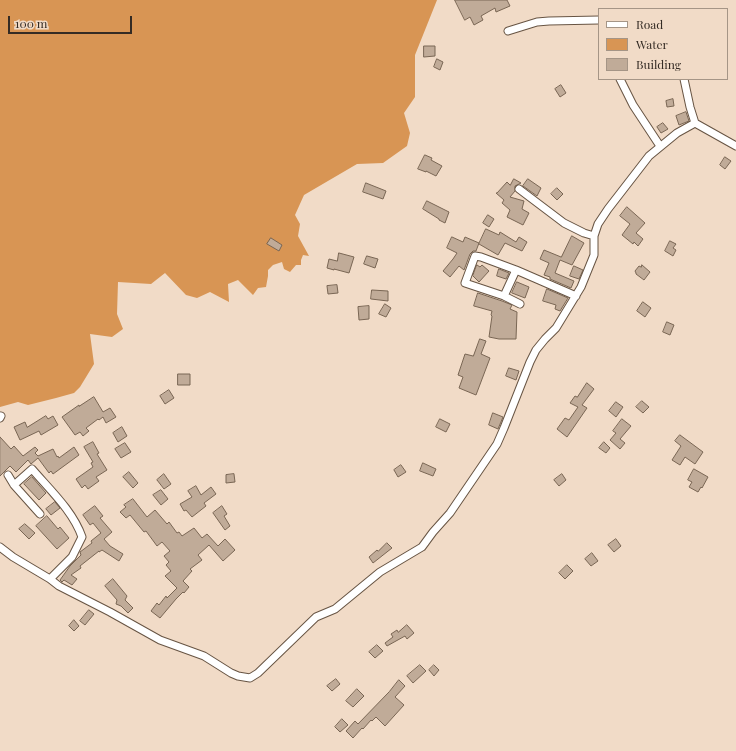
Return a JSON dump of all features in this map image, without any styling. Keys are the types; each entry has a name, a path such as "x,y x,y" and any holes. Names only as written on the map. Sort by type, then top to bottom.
{"street":[{"path":"508,31 537,22 598,20"},
{"path":"620,80 633,105 660,146"},
{"path":"684,80 695,122 736,146"},
{"path":"0,547 59,586 160,640 204,656 238,676 250,678 258,673 316,617 335,609 380,572 422,547 450,513 497,444 536,350 556,328 581,287 594,255 594,236 598,224 649,156 677,133 695,122"},
{"path":"519,189 564,223 584,233 594,236"},
{"path":"520,304 504,296 466,283 475,256 516,270 576,296"},
{"path":"504,296 516,270"},
{"path":"14,484 32,469 63,505 78,527 82,537 72,557 50,579"},
{"path":"8,475 40,514"}],"water":[{"path":"0,0 437,0 415,55 415,97 404,113 410,133 407,146 383,163 357,164 304,195 295,215 300,224 298,236 309,256 303,255 301,265 296,265 290,272 284,269 282,262 273,265 268,270 266,287 258,288 253,295 238,280 228,284 229,302 210,292 197,298 186,295 165,273 151,284 118,282 117,314 123,329 112,337 90,334 94,364 80,387 74,393 28,405 18,402 0,407"}],"building":[{"path":"455,0 507,0 510,6 496,12 495,8 481,16 483,20 474,25 470,17 465,20"},
{"path":"424,46 435,46 435,56 424,57"},
{"path":"437,59 443,62 440,70 434,67"},
{"path":"561,85 566,93 560,97 555,89"},
{"path":"673,99 674,106 667,107 666,101"},
{"path":"686,112 689,121 679,125 676,116"},
{"path":"663,123 668,129 661,133 657,127"},
{"path":"425,155 432,158 431,160 442,166 436,176 418,169"},
{"path":"725,157 731,161 725,169 720,165"},
{"path":"514,179 521,183 515,186 515,191 510,197 524,201 522,209 529,213 523,225 507,217 510,210 502,203 504,200 496,193 507,182 510,185"},
{"path":"528,179 541,188 537,196 523,186"},
{"path":"366,183 386,191 383,199 363,192"},
{"path":"557,188 563,194 557,200 551,194"},
{"path":"427,201 449,212 445,223 423,209"},
{"path":"627,207 645,223 636,233 643,239 638,246 622,235 630,224 620,216"},
{"path":"488,215 494,219 489,227 483,223"},
{"path":"486,229 499,235 500,232 516,242 519,237 527,242 522,251 505,243 498,255 479,244"},
{"path":"572,236 584,243 572,265 560,260 555,273 574,281 571,288 544,275 549,263 540,259 544,250 561,257"},
{"path":"452,237 463,242 465,237 479,243 476,251 473,251 470,254 464,270 459,266 450,277 443,271 457,253 447,248"},
{"path":"271,238 282,245 279,251 267,244"},
{"path":"670,241 676,244 673,248 676,250 673,256 665,251"},
{"path":"339,253 354,257 349,273 327,268 329,259 337,261"},
{"path":"367,256 378,259 375,268 364,264"},
{"path":"477,265 480,267 482,265 489,271 479,282 473,276"},
{"path":"642,265 650,272 644,280 636,274 635,271"},
{"path":"574,266 583,270 579,279 570,276"},
{"path":"499,269 509,273 506,279 497,276"},
{"path":"517,282 529,287 525,298 512,293"},
{"path":"337,285 338,293 328,294 327,286"},
{"path":"547,289 568,298 560,311 555,309 556,305 543,301"},
{"path":"372,290 388,291 388,301 371,299"},
{"path":"478,293 512,305 510,309 517,312 516,339 499,339 489,337 492,311 474,306"},
{"path":"643,302 651,308 645,317 637,311"},
{"path":"385,304 391,308 386,317 379,314"},
{"path":"369,306 369,319 359,320 358,307"},
{"path":"667,322 674,325 670,335 663,332"},
{"path":"480,339 486,341 481,354 490,358 476,395 459,388 463,377 458,375 465,354 473,356"},
{"path":"509,368 519,371 516,380 506,376"},
{"path":"178,374 190,374 190,385 178,385"},
{"path":"587,383 594,389 582,405 587,408 567,437 557,429 565,418 569,420 578,407 570,403 575,396 577,397"},
{"path":"169,390 174,398 165,404 160,396"},
{"path":"94,397 103,412 110,408 116,417 106,423 103,417 99,420 98,419 86,428 89,431 83,436 80,432 75,435 62,417"},
{"path":"642,401 649,407 643,413 636,407"},
{"path":"616,402 623,407 616,417 609,411"},
{"path":"493,413 503,417 498,429 489,425"},
{"path":"46,416 48,419 53,416 58,425 41,435 39,431 20,440 14,427 25,422 27,427"},
{"path":"440,419 450,424 446,432 436,427"},
{"path":"622,419 631,426 620,439 625,443 620,449 610,440 616,433 613,431"},
{"path":"122,427 127,436 118,442 113,433"},
{"path":"680,435 703,452 695,464 685,457 680,465 672,460 681,446 675,441"},
{"path":"0,437 11,449 14,446 23,456 35,447 38,450 35,453 38,456 53,449 59,458 74,447 79,455 53,474 51,471 49,473 38,458 31,464 28,460 16,472 10,466 0,476"},
{"path":"93,442 99,453 97,454 107,470 96,477 99,481 88,489 85,485 82,488 76,479 93,467 91,463 93,462 84,447"},
{"path":"604,442 610,448 606,453 599,448"},
{"path":"125,443 131,452 121,458 115,449"},
{"path":"423,463 436,469 433,476 420,471"},
{"path":"401,465 406,472 398,477 394,470"},
{"path":"694,469 708,477 698,492 689,487 692,482 688,480"},
{"path":"129,472 138,483 133,488 123,477"},
{"path":"164,474 171,484 164,489 157,480"},
{"path":"234,474 235,482 226,483 226,475"},
{"path":"562,474 566,480 559,486 554,480"},
{"path":"32,477 46,493 39,500 24,484"},
{"path":"196,486 201,495 211,487 216,494 204,503 206,506 192,517 186,510 184,511 180,504 192,497 188,491"},
{"path":"161,490 168,499 161,505 153,495"},
{"path":"133,499 147,517 155,510 167,524 169,522 177,533 179,532 182,536 194,528 202,538 207,534 218,546 225,539 235,550 223,561 209,545 198,555 202,560 190,569 192,571 183,581 189,587 176,599 160,618 151,611 157,603 159,605 166,596 167,598 177,588 165,576 171,571 166,565 169,562 164,556 170,551 162,542 157,546 146,531 144,532 130,515 126,518 120,512 126,507 124,505"},
{"path":"55,502 60,508 51,515 46,509"},
{"path":"95,506 103,516 100,518 112,532 104,539 110,546 123,554 119,561 102,550 99,551 71,575 77,579 72,585 64,580 62,582 60,580 70,566 81,555 80,552 92,543 91,541 101,533 93,523 90,525 83,515"},
{"path":"222,506 227,514 224,516 230,526 225,530 213,513"},
{"path":"47,516 58,529 60,527 69,538 57,549 36,526"},
{"path":"25,524 35,533 29,539 19,529"},
{"path":"616,539 621,546 614,552 608,545"},
{"path":"387,543 392,548 373,563 369,557"},
{"path":"592,553 598,561 591,566 585,559"},
{"path":"567,565 573,571 565,579 559,573"},
{"path":"113,579 127,596 125,600 133,608 128,613 121,606 116,604 117,600 105,586"},
{"path":"89,610 94,614 85,625 80,621"},
{"path":"74,620 79,626 74,631 69,626"},
{"path":"407,625 414,633 407,639 405,636 387,646 385,643 393,637 391,634 397,630 398,632"},
{"path":"377,645 383,651 375,658 369,652"},
{"path":"420,665 426,671 413,683 407,676"},
{"path":"434,665 439,670 434,676 429,670"},
{"path":"336,679 340,684 332,691 327,686"},
{"path":"399,680 405,686 395,697 404,705 385,726 376,717 363,729 362,728 353,738 346,731 355,721 358,724"},
{"path":"357,689 364,696 353,707 346,701"},
{"path":"342,719 348,725 340,732 335,727"}]}
